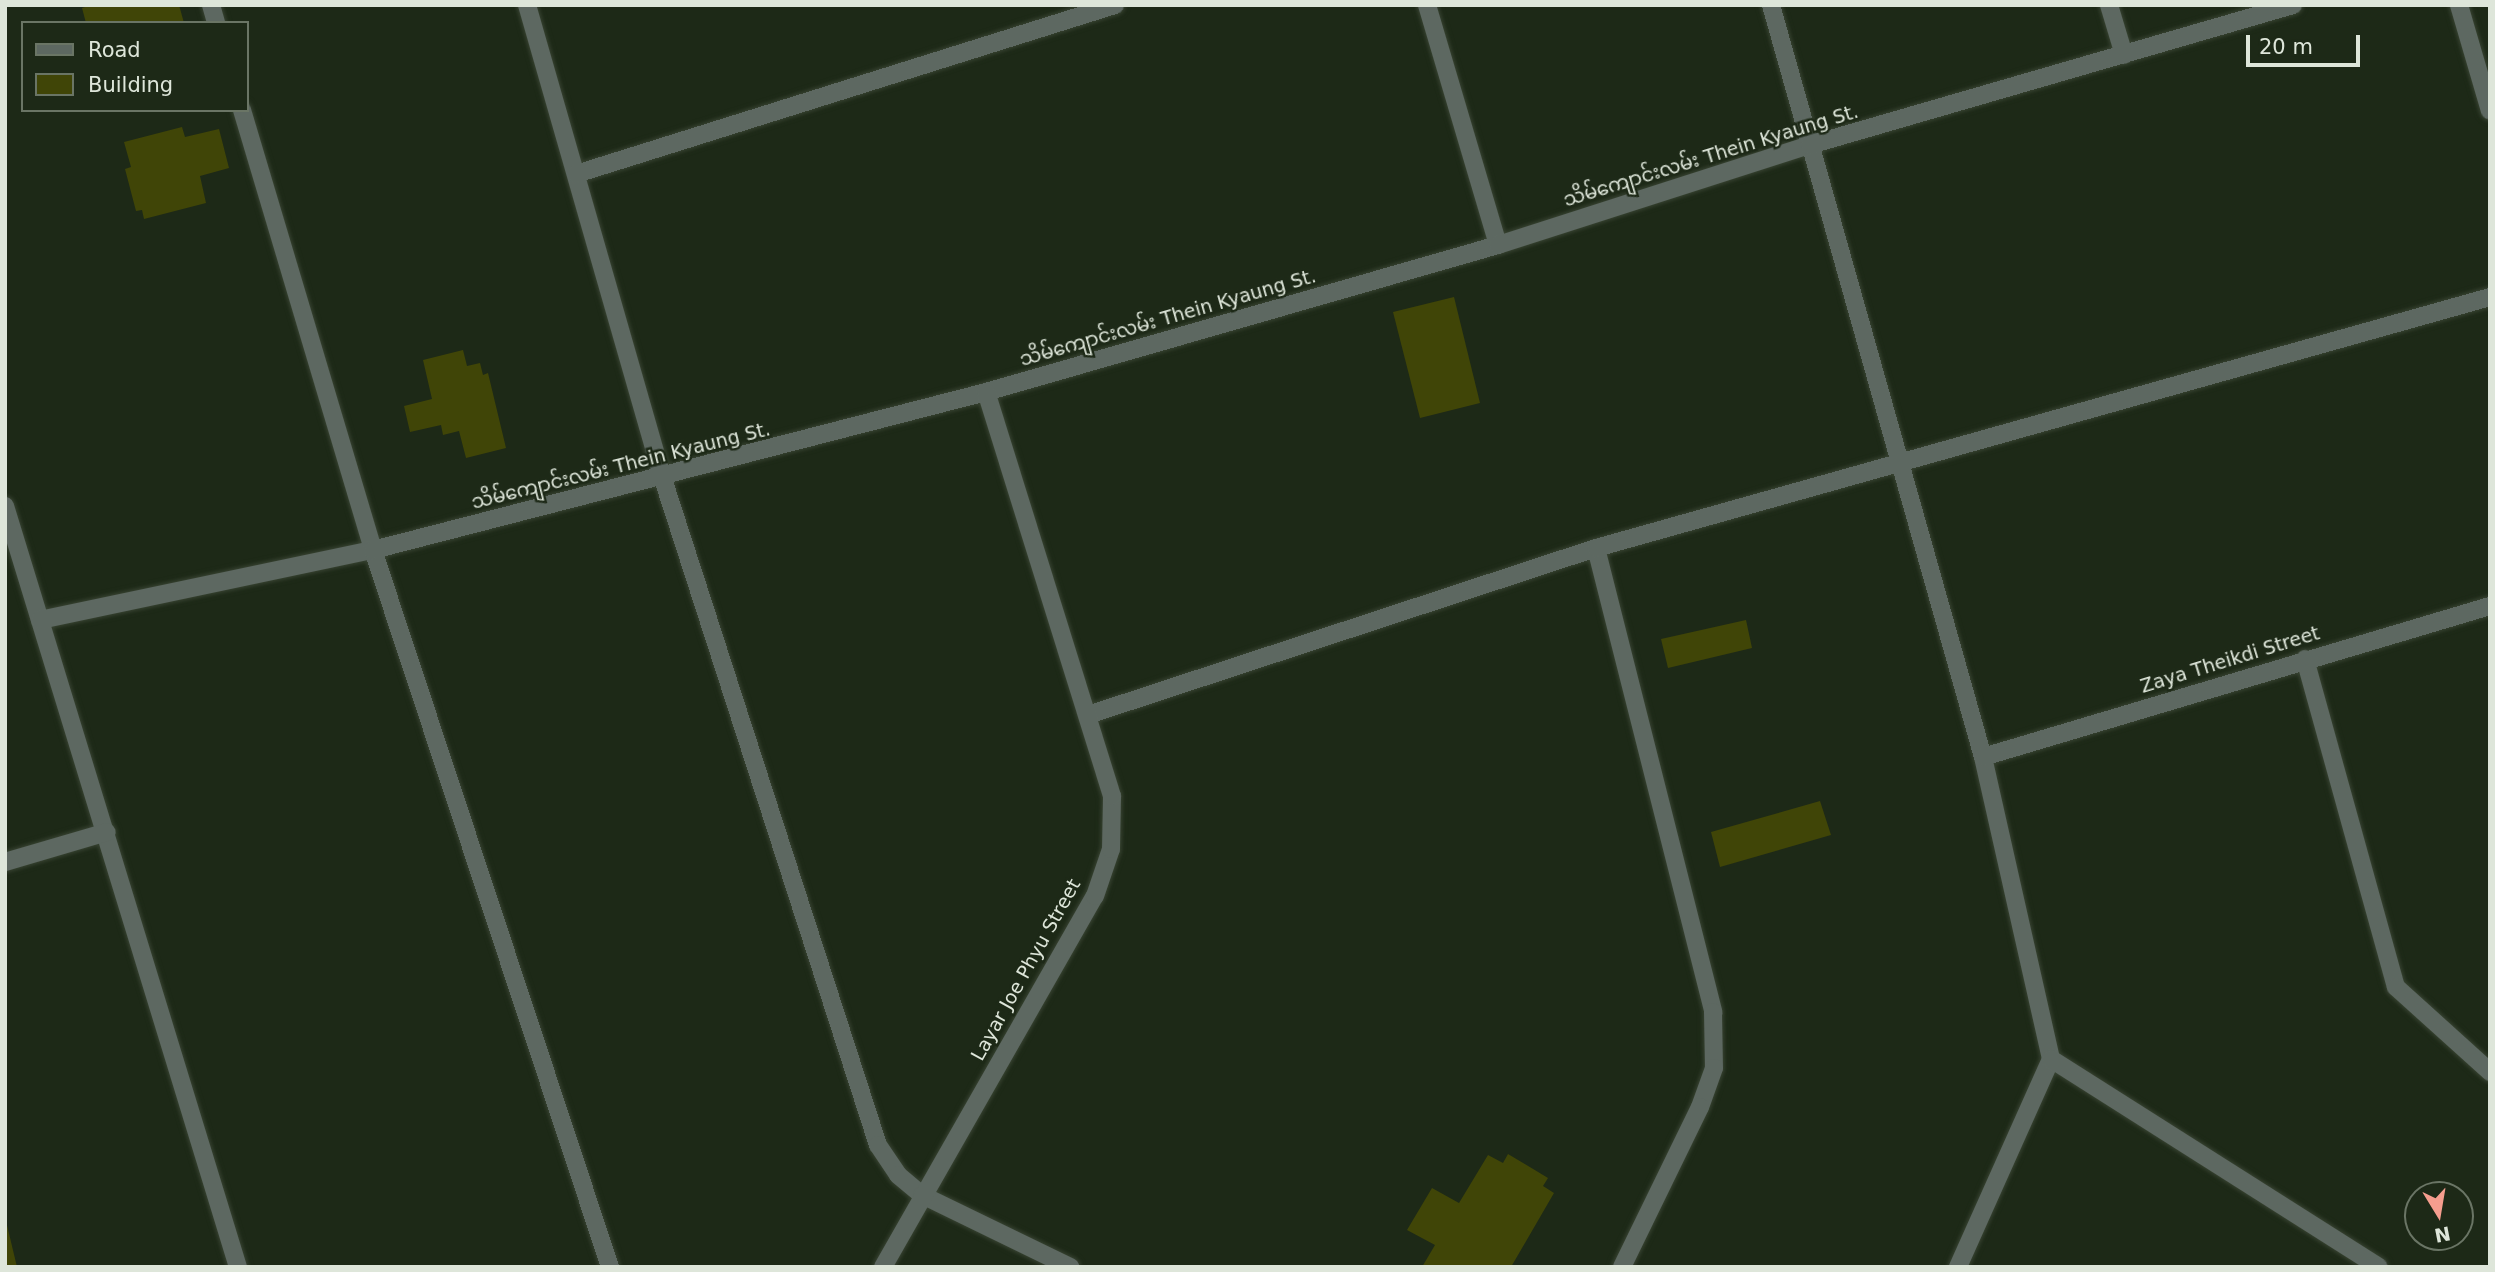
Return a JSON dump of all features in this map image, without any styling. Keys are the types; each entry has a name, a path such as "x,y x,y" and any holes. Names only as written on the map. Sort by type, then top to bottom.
{"street":[{"path":"527,5 663,479 878,1145 898,1174 922,1195 1070,1267"},
{"path":"576,174 1115,5"},
{"path":"1427,5 1498,245"},
{"path":"1771,5 1983,757 2051,1059 1958,1267"},
{"path":"2109,5 2124,55"},
{"name":"သိမ်ကျောင်းလမ်း Thein Kyaung St.","path":"40,620 373,550 663,479 986,392 1498,245 1810,145 2293,5"},
{"path":"2459,5 2490,111"},
{"path":"243,112 373,550 610,1267"},
{"path":"1088,715 1596,548 2490,297"},
{"name":"Layar Joe Phyu Street","path":"883,1267 1095,897 1111,849 1111,796 986,392"},
{"path":"5,506 107,832 237,1267"},
{"path":"1596,548 1713,1012 1714,1068 1700,1107 1622,1267"},
{"name":"Zaya Theikdi Street","path":"1983,757 2490,606"},
{"path":"2305,659 2396,987 2490,1072"},
{"path":"5,862 107,832"},
{"path":"2051,1059 2379,1267"}],"building":[{"path":"91,5 179,5 183,21 85,21 82,8"},
{"path":"182,127 185,137 219,129 229,168 200,176 206,203 144,219 142,210 136,211 125,169 131,167 124,142"},
{"path":"1454,297 1480,403 1420,418 1393,312"},
{"path":"463,350 467,366 480,363 483,375 488,373 506,448 466,458 459,431 443,435 441,425 410,432 404,406 432,399 423,360"},
{"path":"1746,620 1752,648 1668,668 1661,639"},
{"path":"1820,801 1831,835 1720,867 1711,832"},
{"path":"1508,1154 1548,1178 1543,1186 1554,1193 1511,1267 1422,1267 1435,1245 1407,1230 1432,1188 1459,1203 1488,1155 1503,1163"},
{"path":"6,1221 17,1267 5,1267"}]}
